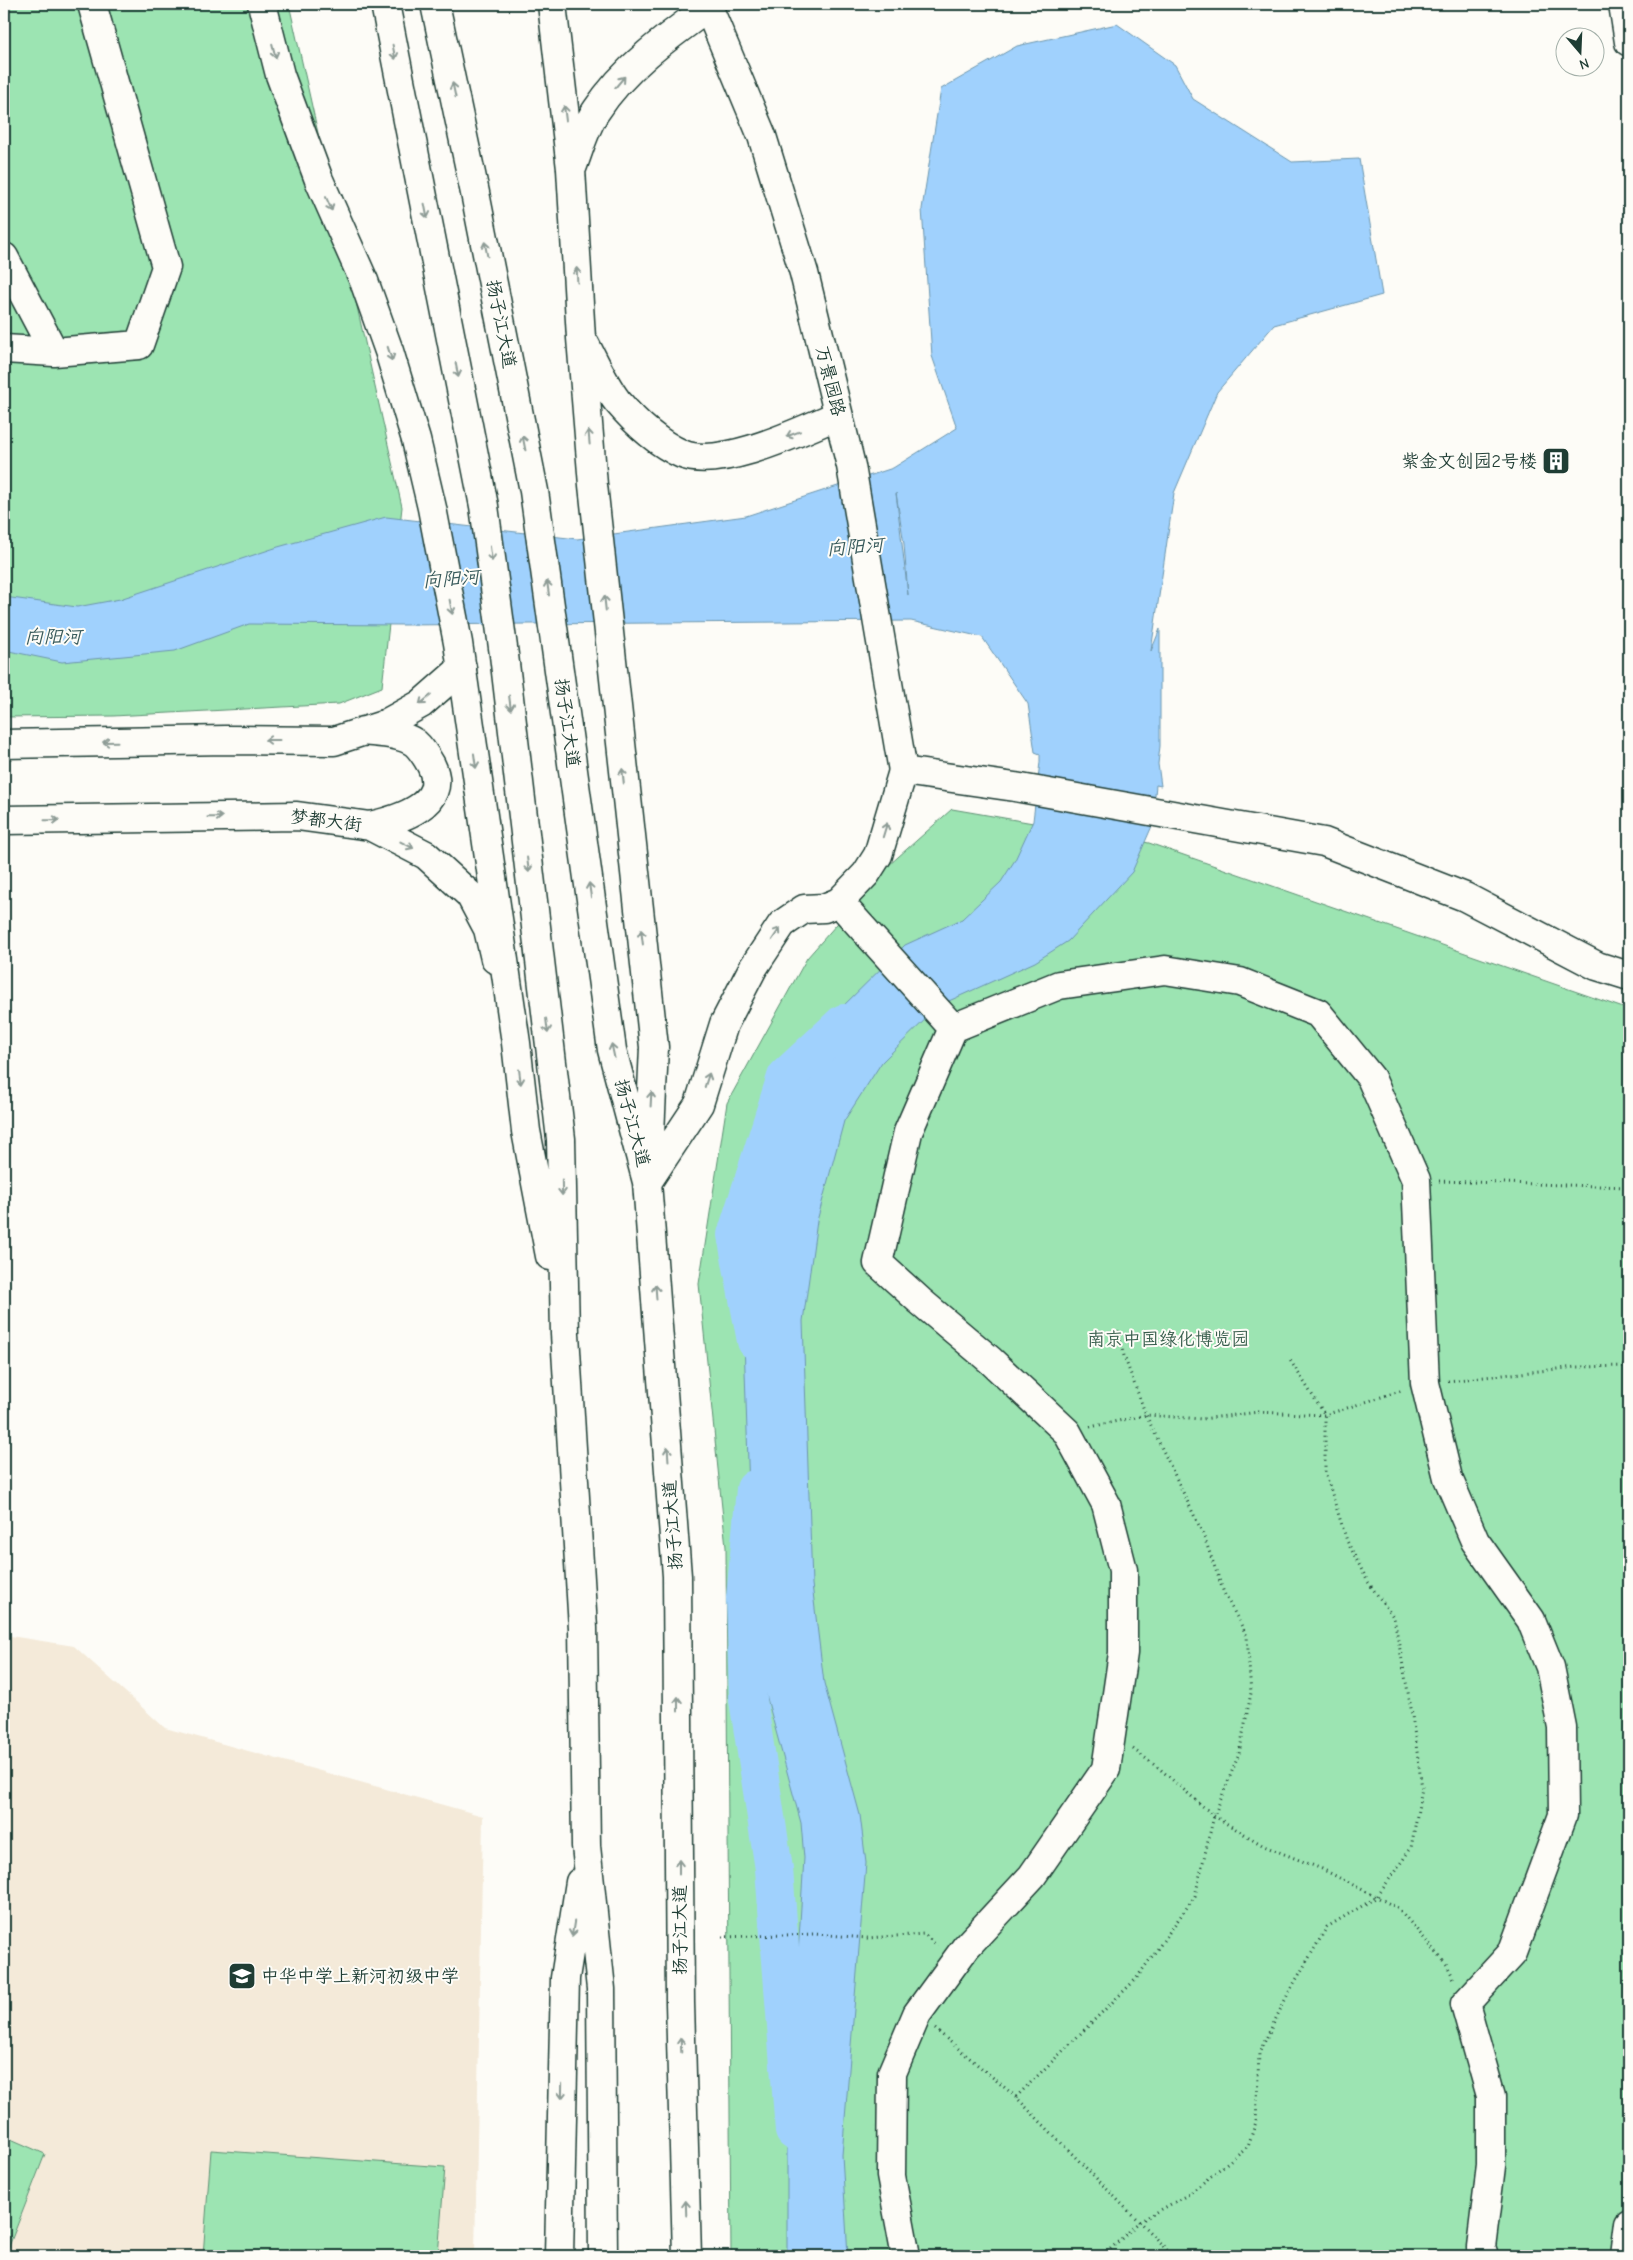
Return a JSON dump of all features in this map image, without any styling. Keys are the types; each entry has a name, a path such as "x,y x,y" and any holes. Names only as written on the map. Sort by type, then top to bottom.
{"main road":[{"path":"4,349 54,352 139,345 166,267 92,4"},
{"path":"262,4 283,84 319,180 364,281 389,351 416,440 432,508 460,656 516,1043 526,1131 565,1334"},
{"path":"384,4 484,506 504,655 560,1140 565,1334 583,1628 586,1846 601,1989 603,2256"},
{"name":"扬子江大道","path":"435,4 477,202 534,491 612,1050 647,1182 677,1576 680,2003 687,2256"},
{"path":"552,4 571,169 581,338 593,485 654,1047 647,1182"},
{"path":"1623,4 1629,42"},
{"path":"571,169 595,112 625,76 656,44 710,5"},
{"name":"万景园路","path":"710,5 762,136 804,273 851,466 903,771"},
{"path":"4,257 54,352"},
{"path":"581,338 617,400 647,432 682,454 712,458 749,450 838,416"},
{"path":"4,744 334,740 383,724 421,704 460,656"},
{"path":"362,731 394,735 415,743 426,756 433,770 435,783 431,796 419,808 398,819 370,826"},
{"path":"647,1182 699,1104 724,1024 753,968 782,924 804,909 824,908 839,902 866,874 878,854 903,771 1015,787 1324,842 1465,898 1597,966 1629,976"},
{"name":"梦都大街","path":"4,820 297,816 370,826 426,855 470,895 488,929 516,1043"},
{"path":"839,902 953,1028"},
{"path":"906,2256 891,2176 892,2073 917,2014 966,1947 1032,1876 1106,1769 1123,1653 1123,1570 1106,1504 1067,1432 990,1360 920,1302 878,1263 908,1132 953,1028 1060,985 1165,970 1240,982 1318,1013 1371,1078 1416,1180 1425,1383 1448,1478 1475,1541 1531,1620 1550,1667 1562,1727 1563,1816 1512,1953 1465,2004 1491,2096 1492,2166 1481,2247 1484,2256"},
{"path":"559,2256 565,1978 586,1846"},
{"path":"1625,2256 1629,2224"}],"path":[{"path":"1416,1180 1629,1187"},
{"path":"1016,2098 1136,1979 1195,1896 1214,1816 1239,1754 1251,1693 1247,1636 1224,1594 1203,1534 1146,1415 1124,1356 1117,1328"},
{"path":"1104,2256 1140,2222 1189,2194 1248,2146 1256,2122 1259,2053 1289,1992 1327,1928 1376,1897 1411,1848 1422,1788 1411,1708 1394,1618 1368,1582 1347,1541 1325,1472 1325,1415 1290,1360"},
{"path":"1067,1432 1146,1415 1202,1418 1259,1412 1325,1415 1425,1383 1576,1367 1629,1366"},
{"path":"1111,1734 1160,1770 1214,1816 1264,1846 1322,1869 1398,1908 1447,1965 1465,2004"},
{"path":"722,1937 815,1934 867,1938 924,1934 942,1952"},
{"path":"917,2014 1016,2098 1173,2256"}],"shaded area":[{"name":"中华中学上新河初级中学","path":"4,1635 74,1646 165,1728 483,1816 475,2256 10,2256 6,2254 45,2154 4,2136"}],"green space":[{"path":"4,4 289,4 402,507 382,687 339,704 113,716 4,717"},
{"name":"南京中国绿化博览园","path":"952,809 1149,843 1629,1010 1629,2256 731,2256 726,1547 699,1284 727,1103 807,958 889,865"},
{"path":"4,2136 45,2154 6,2254 10,2256 4,2256"},
{"path":"211,2150 445,2167 438,2256 203,2256"}],"water":[{"name":"向阳河","path":"1117,24 1175,65 1193,99 1292,162 1359,159 1382,295 1274,325 1217,392 1174,493 1151,651 1160,629 1160,746 1158,764 1161,786 1156,785 1152,826 1132,872 1068,941 1035,962 940,1005 882,1062 844,1121 817,1221 803,1321 812,1584 824,1683 860,1815 866,1863 842,2155 848,2256 787,2256 787,2133 804,1858 801,1823 765,1691 752,1583 743,1310 757,1201 792,1080 835,1014 905,945 962,919 1001,882 1015,860 1033,821 1040,762 1040,754 1035,752 1028,704 982,637 911,621 403,625 249,624 175,651 62,662 4,650 4,597 77,607 120,599 278,547 386,517 577,539 746,516 893,468 957,428 932,356 922,209 941,89 1017,46","holes":["896,493 904,544 908,595"]}],"waterway":[{"path":"756,1341 736,1235 786,1077 844,1023"},
{"path":"755,1489 745,1598 748,1700 774,1869 794,2131"}],"place":[{"name":"紫金文创园2号楼","path":"1556,461"},
{"name":"中华中学上新河初级中学","path":"242,1976"}]}
